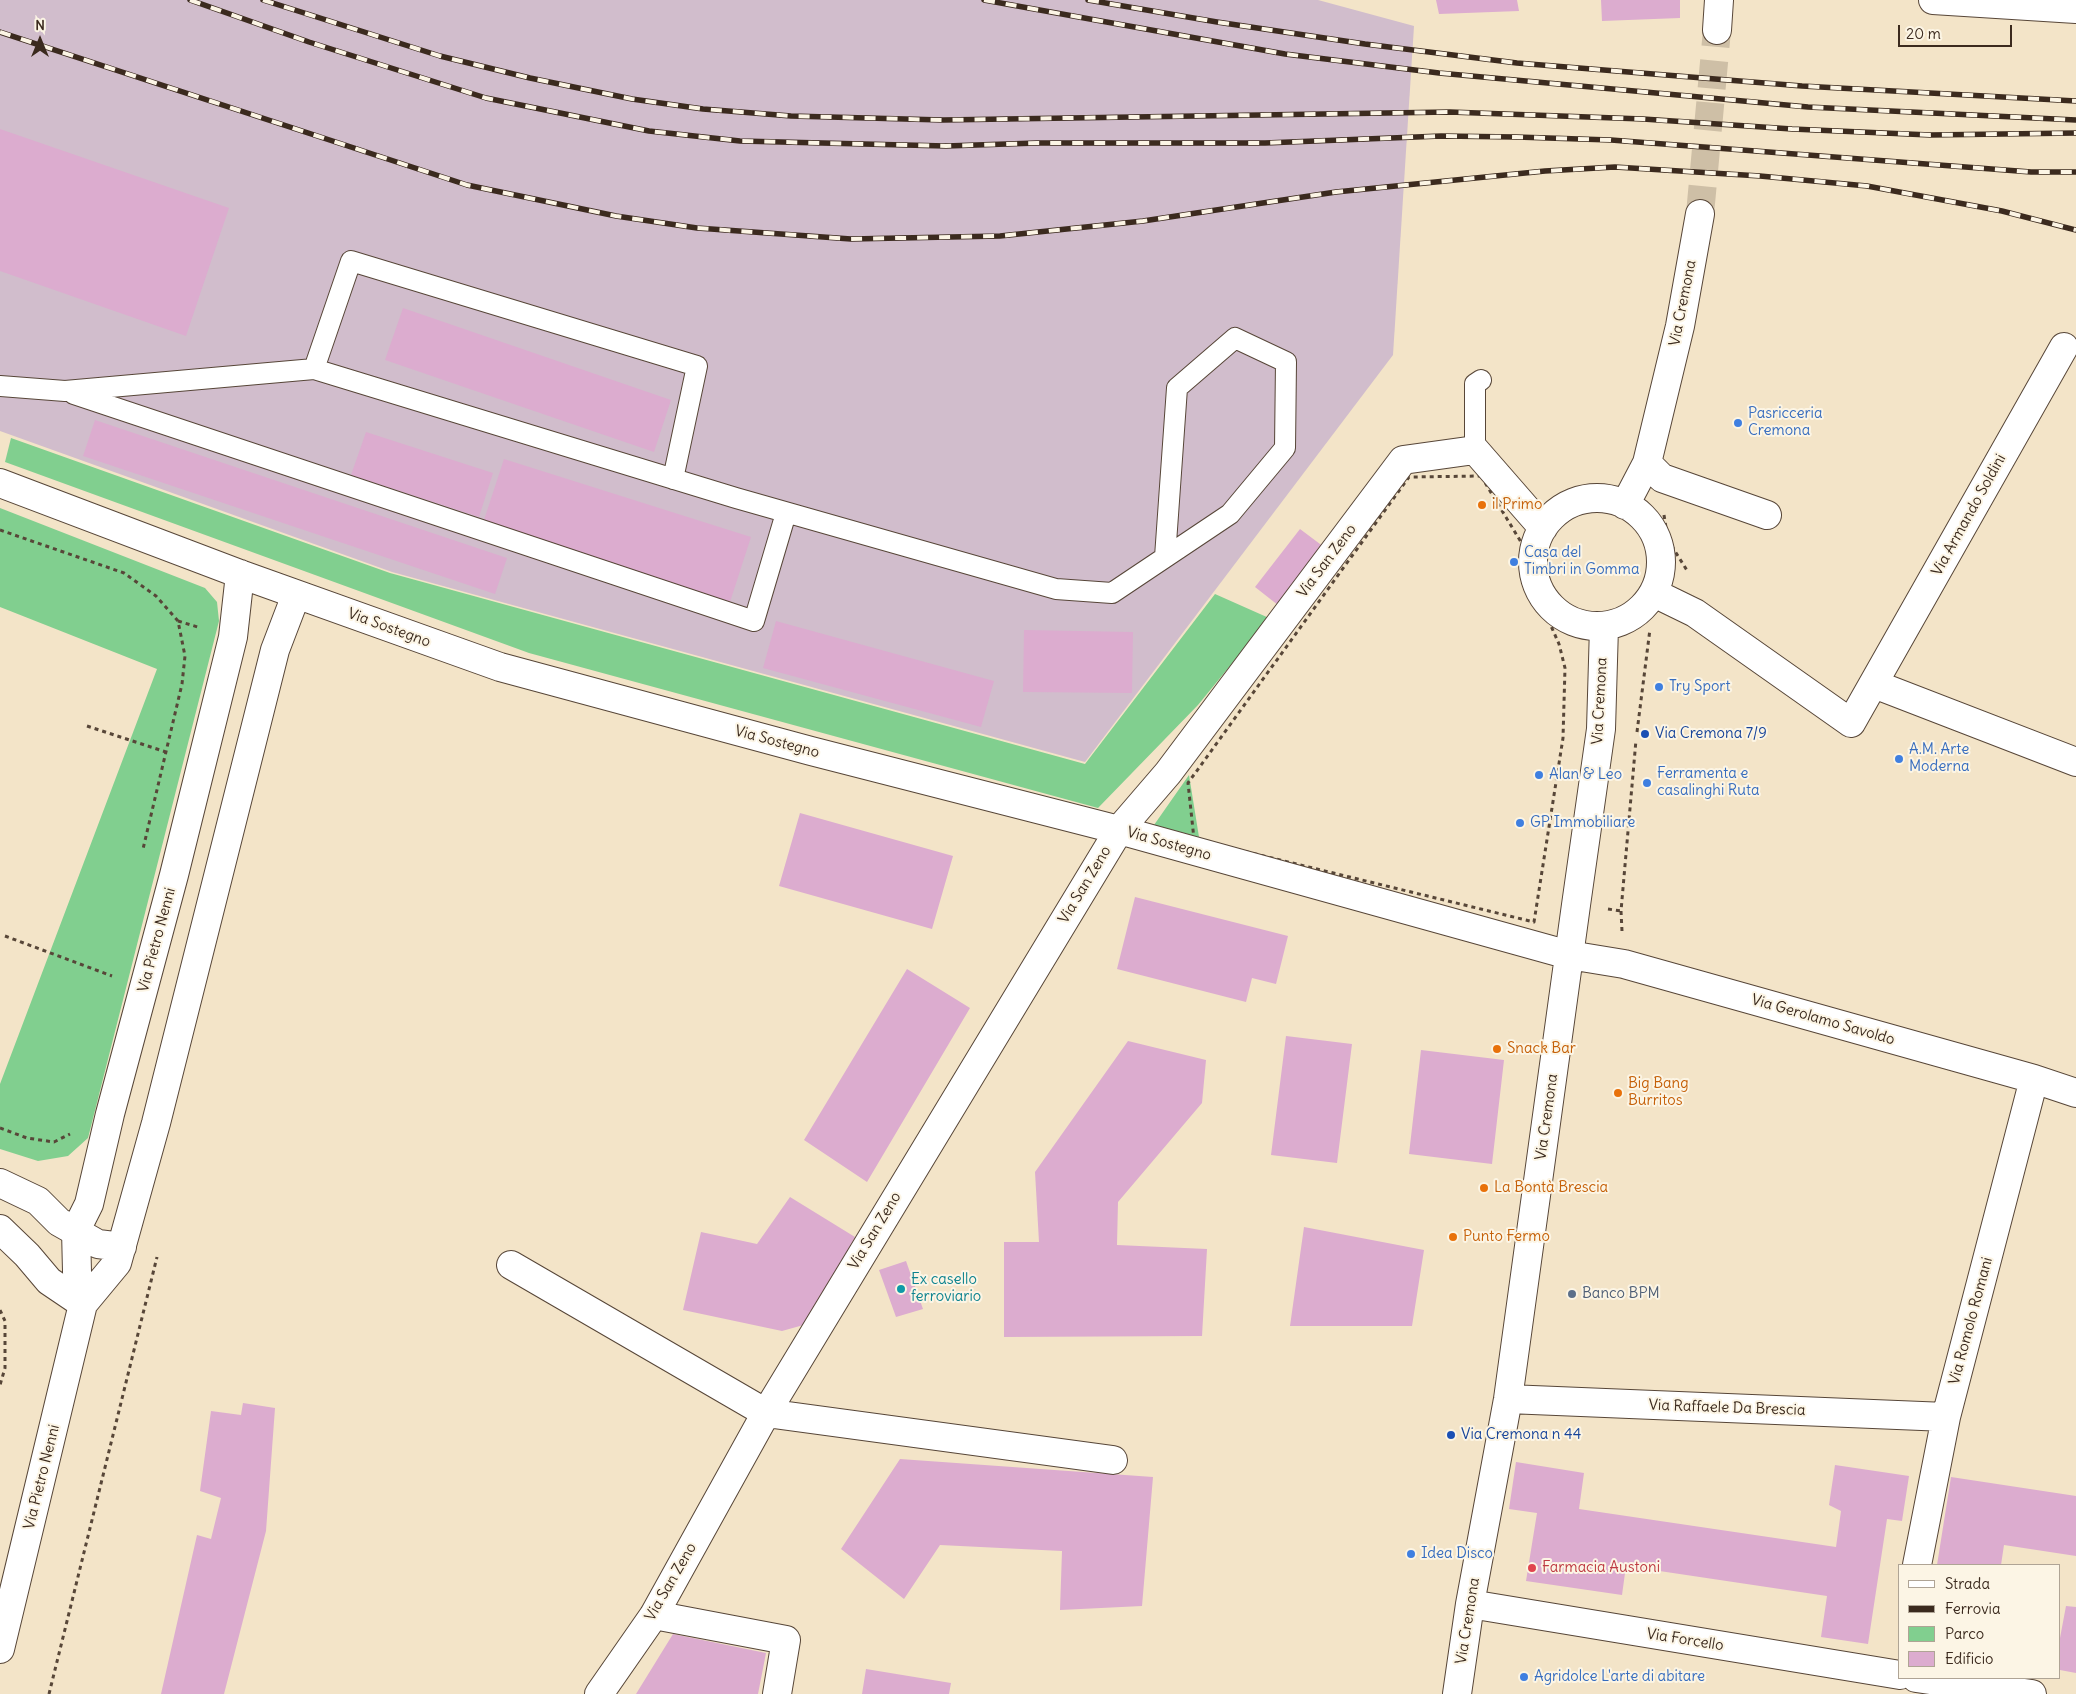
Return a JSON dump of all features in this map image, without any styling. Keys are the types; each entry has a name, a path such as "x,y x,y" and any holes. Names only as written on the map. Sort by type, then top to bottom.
{"street":[{"path":"1717,30 1719,0"},
{"path":"1933,0 2076,9"},
{"name":"Via Cremona","path":"1625,505 1646,463 1680,326 1700,214"},
{"name":"Via Armando Soldini","path":"1654,593 1695,613 1851,723 2064,346"},
{"path":"1475,450 1542,528"},
{"name":"Via San Zeno","path":"599,1694 654,1615 766,1413 1119,830 1168,773 1403,460 1475,450"},
{"path":"1646,463 1662,478 1767,515"},
{"name":"Via Sostegno","path":"0,483 296,595 500,667 811,751 1119,830 1569,956"},
{"path":"1603,498 1625,505 1642,516 1655,533 1661,552 1661,573 1654,593 1634,616 1604,626 1584,625 1564,618 1549,605 1538,587 1533,568 1534,547 1542,528 1558,511 1580,501 1603,498"},
{"name":"Via Pietro Nenni","path":"0,1649 83,1304 77,1272 76,1230 89,1204 110,1114 174,876 233,637 240,574"},
{"name":"Via Pietro Nenni","path":"83,1304 117,1264 156,1123 275,650 296,595"},
{"name":"Via Cremona","path":"1457,1694 1470,1604 1508,1399 1601,729 1604,626"},
{"path":"1874,684 2076,762"},
{"name":"Via Gerolamo Savoldo","path":"1569,956 1624,964 2034,1079 2076,1093"},
{"name":"Via Romolo Romani","path":"1917,1564 1946,1417 2034,1079"},
{"path":"0,1183 38,1201 59,1222 98,1244 122,1247"},
{"path":"0,1229 27,1254 49,1281 83,1304"},
{"path":"511,1265 766,1413 1113,1460"},
{"name":"Via Raffaele Da Brescia","path":"1508,1399 1946,1417"},
{"name":"Via Forcello","path":"1470,1604 1898,1669"},
{"path":"654,1615 786,1640 777,1694"},
{"name":"Via Forcello","path":"1951,1679 2032,1694"}],"lane":[{"path":"314,369 351,261 697,366 673,479"},
{"path":"0,386 65,391 314,369 786,513 1056,589 1112,593 1230,514 1285,448 1286,362 1235,338 1177,388 1165,557"},
{"path":"1475,450 1475,384 1481,380"},
{"path":"65,391 754,622 786,513"}],"path":[{"path":"1481,476 1524,547 1535,590 1559,644 1565,668 1563,738 1534,922 1194,839 1188,783 1409,477 1481,476"},
{"path":"0,532 124,573 156,596 178,622 185,656 182,684 141,855"},
{"path":"87,726 166,752"},
{"path":"6,936 113,976"},
{"path":"110,986 115,967"},
{"path":"0,1128 27,1138 54,1142 73,1133"},
{"path":"49,1694 148,1292"},
{"path":"0,1310 5,1321 5,1368 0,1385"}],"shaded area":[{"path":"0,0 1318,0 1414,26 1393,355 1085,762 392,572 0,431"}],"green space":[{"path":"11,438 390,573 1085,764 1215,594 1269,618 1198,705 1098,808 529,653 5,462"},
{"path":"0,508 205,588 217,602 219,621 88,1138 68,1156 38,1161 0,1149 0,1084 157,669 0,607"},
{"path":"1189,775 1199,837 1154,825"}],"building":[{"path":"1436,0 1517,0 1519,11 1439,14"},
{"path":"1601,0 1680,0 1680,18 1602,21"},
{"path":"0,129 229,208 186,336 0,271"},
{"path":"403,308 671,400 654,452 385,360"},
{"path":"95,420 507,558 495,594 83,456"},
{"path":"366,432 493,473 479,517 351,475"},
{"path":"504,459 751,537 730,602 483,523"},
{"path":"1300,529 1328,550 1283,609 1255,587"},
{"path":"776,621 994,681 981,727 763,668"},
{"path":"1024,630 1133,632 1132,693 1023,692"},
{"path":"800,813 953,856 932,929 779,886"},
{"path":"1135,897 1288,936 1276,984 1252,978 1246,1002 1117,969"},
{"path":"907,969 970,1008 867,1182 804,1140"},
{"path":"1286,1036 1352,1044 1337,1163 1271,1155"},
{"path":"1128,1041 1206,1060 1202,1103 1118,1202 1117,1245 1207,1249 1202,1336 1004,1337 1004,1242 1039,1242 1035,1172"},
{"path":"1421,1050 1504,1060 1492,1164 1409,1154"},
{"path":"790,1197 855,1237 807,1324 782,1331 683,1310 701,1232 757,1244"},
{"path":"1304,1227 1424,1250 1412,1326 1290,1326"},
{"name":"Ex casello ferroviario","path":"906,1261 923,1309 896,1317 879,1270"},
{"path":"243,1403 275,1408 266,1531 224,1694 161,1694 197,1535 211,1539 221,1498 200,1491 211,1411 241,1415"},
{"path":"900,1459 1153,1477 1142,1606 1060,1610 1062,1551 940,1545 904,1599 841,1549"},
{"path":"1516,1462 1584,1473 1579,1509 1836,1547 1841,1511 1829,1505 1835,1465 1909,1476 1902,1521 1887,1519 1868,1644 1821,1637 1827,1596 1626,1566 1622,1595 1526,1581 1537,1513 1509,1509"},
{"path":"1951,1477 2076,1496 2076,1556 2004,1545 2001,1564 1937,1564"},
{"path":"2066,1606 2076,1607 2076,1673 2061,1670 2061,1633"},
{"path":"673,1634 766,1653 758,1694 636,1694"},
{"path":"866,1669 951,1683 949,1694 862,1694"}],"tunnel":[{"path":"1700,214 1717,30"}],"railway":[{"path":"190,0 309,42 486,98 649,131 740,141 946,146 1037,143 1265,143 1441,136 1516,137 1611,140 2031,172 2076,172"},
{"path":"263,0 440,56 530,78 632,99 703,109 791,116 943,120 1450,112 1643,119 1792,129 1930,135 2076,133"},
{"path":"984,0 1285,54 1439,73 1808,107 2076,120"},
{"path":"1088,0 1365,44 1517,63 1802,86 2076,101"},
{"path":"0,32 467,185 616,216 697,228 851,239 1000,236 1143,221 1336,192 1545,171 1615,167 1760,176 1867,186 2002,211 2076,230"}],"place":[{"name":"Pasricceria Cremona","path":"1738,423"},
{"name":"il Primo","path":"1482,505"},
{"name":"Casa del Timbri in Gomma","path":"1514,562"},
{"name":"Try Sport","path":"1659,687"},
{"name":"Via Cremona 7/9","path":"1645,734"},
{"name":"A.M. Arte Moderna","path":"1899,759"},
{"name":"Alan & Leo","path":"1539,775"},
{"name":"Ferramenta e casalinghi Ruta","path":"1647,783"},
{"name":"GP Immobiliare","path":"1520,823"},
{"name":"Snack Bar","path":"1497,1049"},
{"name":"Big Bang Burritos","path":"1618,1093"},
{"name":"La Bontà Brescia","path":"1484,1188"},
{"name":"Punto Fermo","path":"1453,1237"},
{"name":"Ex casello ferroviario","path":"901,1289"},
{"name":"Banco BPM","path":"1572,1294"},
{"name":"Via Cremona n 44","path":"1451,1435"},
{"name":"Idea Disco","path":"1411,1554"},
{"name":"Farmacia Austoni","path":"1532,1568"},
{"name":"Agridolce L'arte di abitare","path":"1524,1677"}]}
